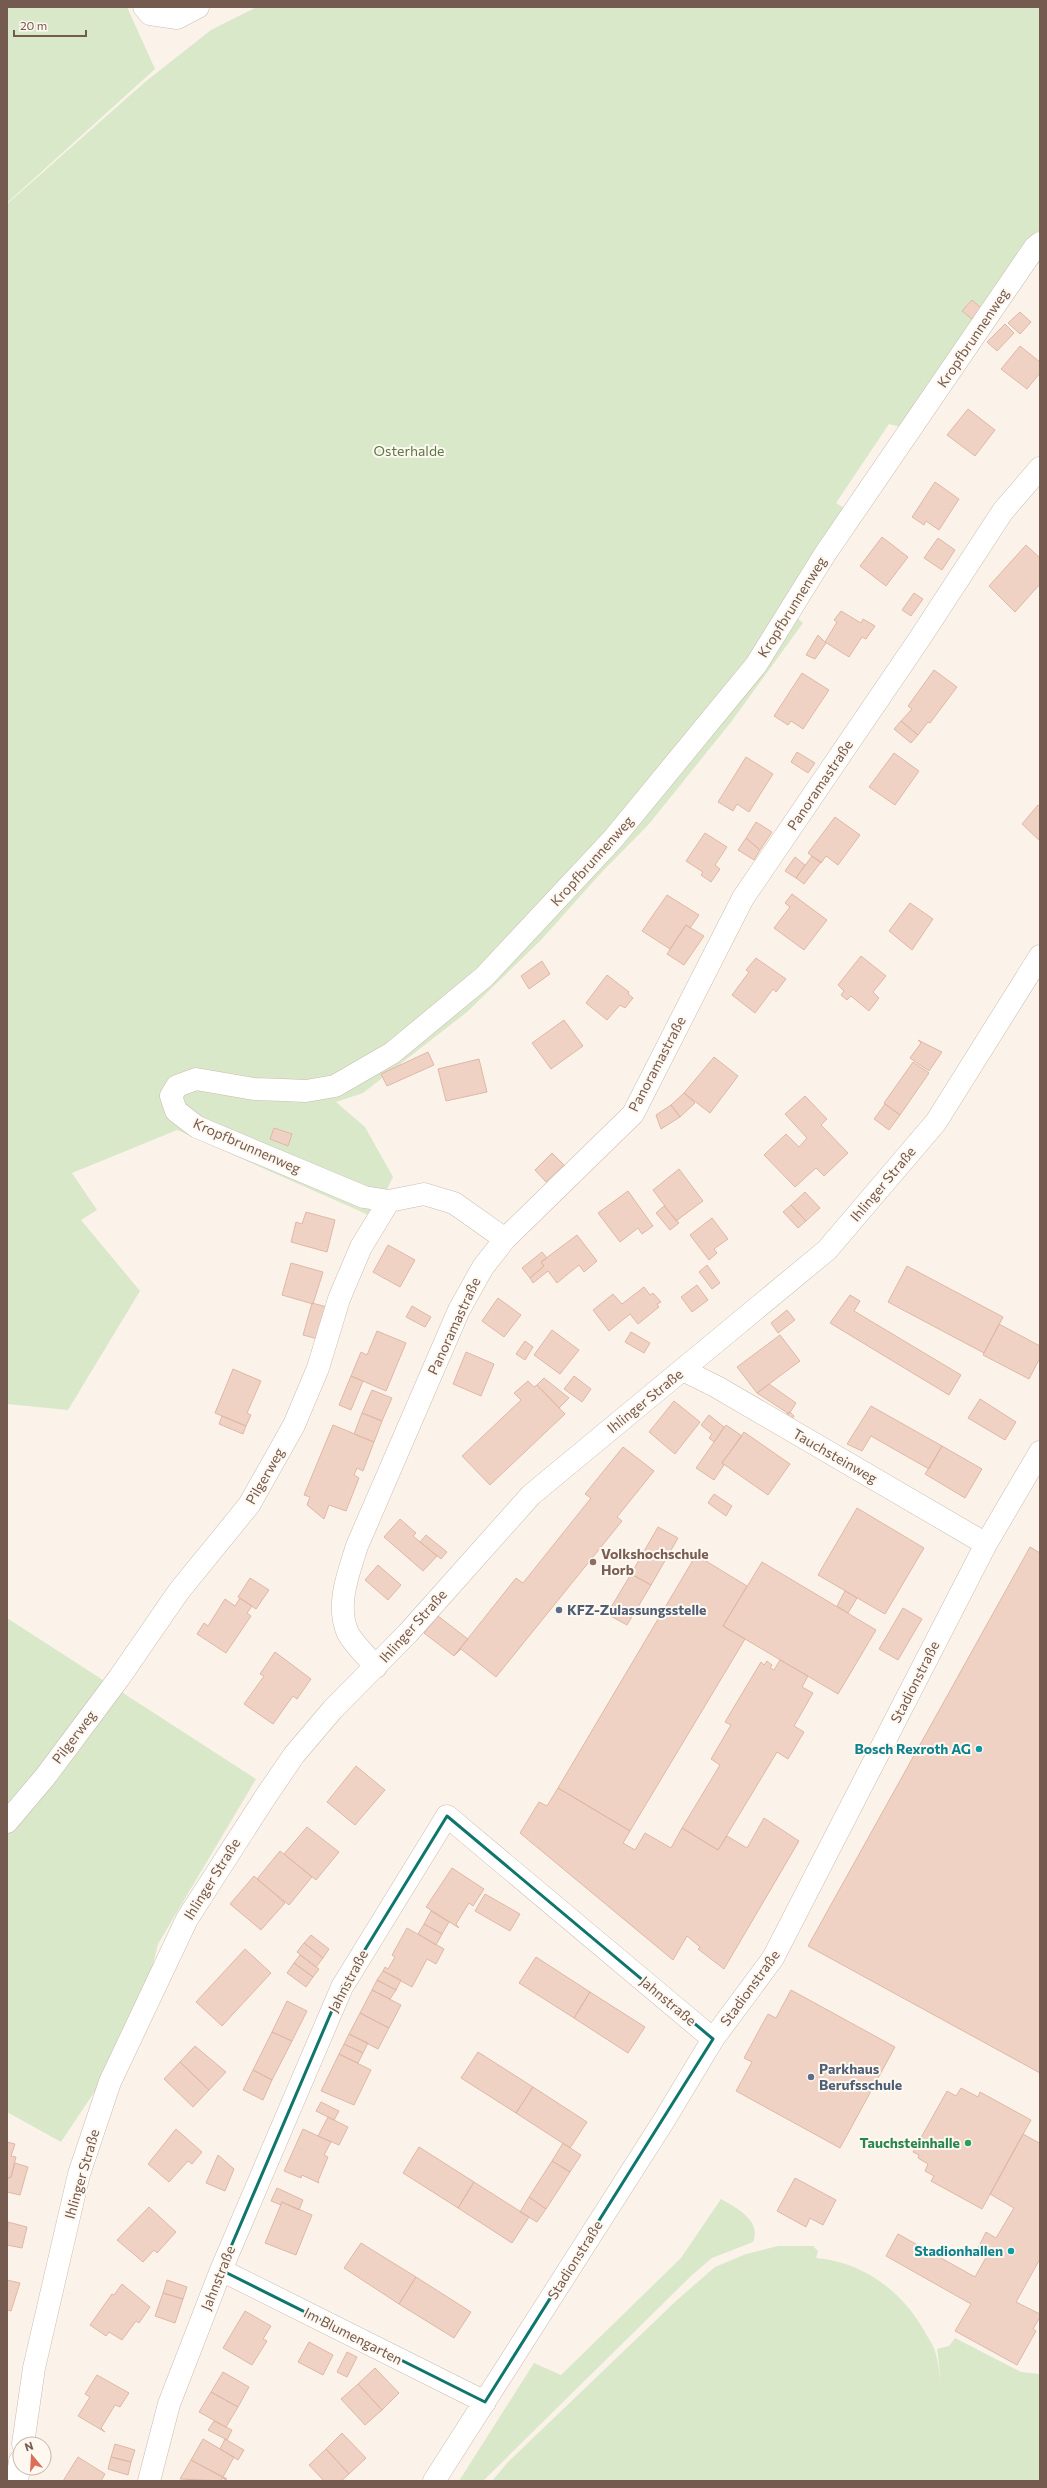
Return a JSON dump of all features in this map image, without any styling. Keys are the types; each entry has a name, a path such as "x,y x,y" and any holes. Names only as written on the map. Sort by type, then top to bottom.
{"street":[{"path":"144,7 150,14 177,18 198,7"},
{"name":"Kropfbrunnenweg","path":"389,1201 364,1197 197,1127 176,1111 171,1096 177,1086 196,1079 254,1089 306,1091 335,1086 392,1053 484,977 613,839 756,665 825,554 1035,247 1040,243"},
{"name":"Panoramastraße","path":"376,1667 347,1632 343,1614 345,1585 358,1546 458,1310 483,1267 505,1239 633,1114 743,898 918,641 1003,511 1040,468"},
{"name":"Ihlinger Straße","path":"23,2436 34,2368 79,2174 110,2082 187,1919 221,1862 294,1755 333,1709 376,1667 531,1494 827,1250 936,1122 1040,956"},
{"path":"389,1201 424,1194 454,1203 505,1239"},
{"name":"Pilgerweg","path":"7,1822 45,1777 119,1678 180,1591 249,1505 294,1425 318,1368 342,1292 362,1247 389,1201"},
{"name":"Tauchsteinweg","path":"683,1370 723,1391 986,1544"},
{"name":"Stadionstraße","path":"434,2481 659,2128 713,2039 773,1958 986,1544 1040,1452"},
{"name":"Jahnstraße","path":"149,2481 169,2404 221,2270 342,1987 447,1816 713,2039"},
{"name":"Im Blumengarten","path":"221,2270 485,2402"}],"highlighted area":[{"path":"447,1816 713,2039 485,2402 221,2270 342,1987"}],"green space":[{"path":"7,7 127,7 155,69 7,203"},
{"name":"Osterhalde","path":"257,7 1040,7 1040,261 904,428 889,424 836,503 846,509 782,605 803,623 731,722 649,824 601,873 541,940 467,1012 363,1093 336,1102 365,1127 393,1177 373,1217 177,1130 72,1173 97,1210 81,1220 140,1291 68,1410 7,1404 7,204 145,82 211,30"},
{"path":"7,1618 256,1779 158,1944 137,2028 61,2142 7,2112"},
{"path":"721,2199 740,2211 751,2221 755,2234 753,2242 712,2258 692,2275 483,2481 459,2481 534,2363 561,2375 681,2258"},
{"path":"778,2246 813,2246 818,2251 816,2258 850,2265 880,2281 905,2304 916,2317 932,2343 936,2354 941,2381 937,2349 949,2346 955,2338 1021,2372 1040,2374 1040,2481 492,2481 508,2462 677,2300 715,2267 746,2254"}],"building":[{"path":"972,300 981,308 972,319 962,311"},
{"path":"1020,312 1031,322 1020,334 1008,323"},
{"path":"1005,324 1014,333 997,351 987,342"},
{"path":"1020,346 1040,362 1040,373 1027,389 1001,369"},
{"path":"968,409 995,430 975,456 947,435"},
{"path":"935,482 959,499 939,530 926,521 924,525 912,517"},
{"path":"882,537 908,557 886,586 860,566"},
{"path":"938,538 955,550 942,570 924,558"},
{"path":"1026,545 1040,558 1040,584 1015,612 989,586"},
{"path":"914,593 923,599 911,616 902,610"},
{"path":"841,611 861,623 863,619 875,626 866,639 862,637 849,657 825,642 837,622 834,620"},
{"path":"818,635 826,643 815,659 806,655"},
{"path":"934,670 957,687 930,723 928,722 918,735 901,721 912,709 908,706"},
{"path":"802,673 829,690 803,729 791,721 788,725 774,716"},
{"path":"901,721 918,735 911,743 894,729"},
{"path":"797,752 815,763 808,773 791,762"},
{"path":"894,753 919,771 895,805 869,787"},
{"path":"746,757 773,774 749,812 737,804 733,811 718,802"},
{"path":"1038,805 1040,807 1040,841 1022,824"},
{"path":"835,817 860,835 838,865 826,856 821,863 808,853"},
{"path":"756,822 772,832 760,850 746,838"},
{"path":"705,833 727,847 715,865 720,869 711,882 701,875 703,872 686,861"},
{"path":"746,838 760,850 754,860 738,850"},
{"path":"812,856 821,862 804,884 796,878"},
{"path":"795,857 805,865 796,878 785,871"},
{"path":"792,894 827,920 804,950 774,928 790,907 785,903"},
{"path":"667,895 699,915 690,928 686,925 670,949 642,931"},
{"path":"910,903 933,919 912,950 889,931"},
{"path":"686,925 704,936 684,965 667,954"},
{"path":"861,956 886,976 873,992 879,998 869,1011 851,996 847,1000 841,995 844,991 838,985"},
{"path":"756,958 786,979 776,992 773,989 755,1013 732,995 749,972 746,970"},
{"path":"542,961 550,974 529,989 521,976"},
{"path":"607,975 629,992 628,994 633,998 625,1008 620,1005 607,1020 586,1003"},
{"path":"564,1020 583,1046 551,1069 532,1043"},
{"path":"918,1040 942,1052 929,1071 910,1058 921,1043"},
{"path":"428,1052 434,1065 387,1086 381,1074"},
{"path":"714,1057 738,1076 710,1113 684,1093"},
{"path":"479,1059 487,1092 446,1101 438,1069"},
{"path":"913,1062 929,1073 900,1115 884,1103"},
{"path":"684,1093 695,1103 680,1117 671,1105"},
{"path":"805,1096 827,1119 821,1125 848,1153 824,1176 816,1168 795,1187 764,1155 786,1134 799,1147 807,1138 785,1114"},
{"path":"885,1104 900,1115 889,1130 874,1119"},
{"path":"671,1105 680,1117 661,1129 656,1115"},
{"path":"274,1128 292,1134 288,1146 270,1139"},
{"path":"552,1153 564,1165 546,1182 535,1170"},
{"path":"679,1169 703,1201 676,1221 653,1190"},
{"path":"628,1191 653,1226 642,1234 638,1228 620,1242 598,1213"},
{"path":"805,1192 820,1208 806,1221 791,1205"},
{"path":"791,1205 806,1221 798,1228 783,1212"},
{"path":"664,1206 679,1223 670,1230 656,1213"},
{"path":"306,1212 335,1220 327,1252 291,1242 296,1222 302,1224"},
{"path":"712,1218 728,1239 714,1249 717,1253 709,1260 690,1235"},
{"path":"577,1235 597,1261 584,1272 579,1265 557,1283 548,1271 533,1283 530,1278 544,1266 541,1262"},
{"path":"388,1245 415,1260 400,1287 373,1272"},
{"path":"542,1252 547,1258 541,1262 544,1266 530,1278 522,1268"},
{"path":"291,1263 323,1272 313,1304 282,1295"},
{"path":"707,1265 720,1283 712,1289 699,1272"},
{"path":"907,1266 1003,1317 984,1353 888,1302"},
{"path":"697,1285 708,1300 692,1312 681,1297"},
{"path":"644,1287 650,1295 653,1293 661,1302 657,1304 659,1307 638,1324 630,1314 609,1331 593,1310 613,1294 622,1304"},
{"path":"850,1295 860,1301 854,1311 961,1375 949,1395 830,1323"},
{"path":"498,1298 521,1315 504,1337 482,1321"},
{"path":"312,1303 327,1307 318,1339 303,1335"},
{"path":"412,1306 431,1317 425,1327 406,1317"},
{"path":"787,1310 795,1320 778,1333 771,1323"},
{"path":"999,1324 1040,1346 1040,1358 1029,1379 983,1355"},
{"path":"552,1330 579,1350 560,1374 534,1355"},
{"path":"377,1331 406,1343 386,1391 351,1376 361,1352 367,1355"},
{"path":"631,1332 650,1343 644,1353 625,1342"},
{"path":"780,1335 800,1361 757,1393 737,1367"},
{"path":"525,1341 533,1347 525,1360 516,1354"},
{"path":"466,1352 494,1364 481,1396 453,1384"},
{"path":"233,1369 261,1381 247,1413 251,1415 246,1426 215,1413"},
{"path":"351,1376 363,1381 351,1410 339,1405"},
{"path":"574,1376 591,1389 582,1402 564,1389"},
{"path":"544,1378 569,1398 559,1408 537,1385"},
{"path":"528,1381 534,1387 537,1385 565,1414 490,1485 462,1456 521,1400 514,1393"},
{"path":"769,1384 796,1403 789,1414 757,1393"},
{"path":"372,1390 392,1398 382,1421 362,1413"},
{"path":"980,1399 1016,1422 1005,1440 968,1418"},
{"path":"674,1401 700,1422 675,1454 649,1432"},
{"path":"871,1406 942,1446 929,1469 871,1436 862,1451 847,1444"},
{"path":"790,1412 794,1416 792,1419 785,1415"},
{"path":"362,1413 382,1421 374,1442 354,1434"},
{"path":"709,1415 724,1427 714,1442 709,1438 712,1434 701,1425"},
{"path":"222,1416 246,1426 243,1434 219,1424"},
{"path":"333,1425 374,1442 363,1471 357,1468 354,1475 359,1478 346,1511 329,1505 324,1519 307,1505 310,1497 304,1495"},
{"path":"726,1425 742,1436 722,1463 724,1465 714,1480 696,1468"},
{"path":"744,1432 790,1464 768,1495 722,1463"},
{"path":"942,1446 982,1469 965,1498 925,1474"},
{"path":"623,1447 654,1471 617,1517 622,1521 496,1677 461,1649 454,1656 516,1578 523,1583 591,1498 585,1494"},
{"path":"714,1494 732,1506 726,1516 708,1503"},
{"path":"857,1508 924,1548 885,1614 818,1575"},
{"path":"400,1519 416,1533 413,1536 437,1556 423,1571 384,1537"},
{"path":"658,1527 678,1538 651,1585 631,1574"},
{"path":"426,1535 447,1552 441,1559 420,1542"},
{"name":"Bosch Rexroth AG","path":"1030,1547 1040,1553 1040,2073 808,1946"},
{"path":"696,1555 747,1586 723,1626 745,1639 630,1831 558,1788"},
{"path":"762,1562 876,1630 838,1694 723,1626"},
{"path":"378,1565 401,1585 388,1600 365,1580"},
{"path":"631,1574 651,1585 627,1625 607,1614"},
{"path":"250,1578 269,1590 256,1609 238,1597"},
{"path":"845,1591 857,1598 848,1613 837,1606"},
{"path":"240,1598 252,1606 247,1613 251,1616 226,1653 197,1634 204,1623 208,1626 225,1599 235,1606"},
{"path":"903,1608 922,1619 898,1660 879,1649"},
{"path":"438,1616 468,1639 454,1656 424,1633"},
{"path":"275,1652 311,1679 297,1699 293,1696 273,1724 244,1704 264,1676 260,1674"},
{"path":"780,1660 808,1676 802,1687 813,1693 794,1726 804,1732 788,1759 777,1752 718,1850 682,1828 720,1765 711,1759 731,1725 725,1722 761,1662 764,1665 767,1661 772,1665 770,1668 774,1670"},
{"path":"356,1766 385,1790 355,1825 327,1802"},
{"path":"558,1788 630,1831 623,1843 635,1850 645,1833 671,1848 682,1828 718,1850 727,1836 747,1848 764,1818 799,1841 724,1969 698,1949 700,1947 687,1936 673,1960 520,1833 539,1802 547,1806"},
{"path":"307,1827 339,1852 316,1880 284,1854"},
{"path":"280,1851 312,1877 289,1905 257,1879"},
{"path":"452,1868 484,1889 473,1906 469,1903 456,1924 459,1928 426,1907"},
{"path":"254,1876 285,1903 261,1930 230,1904"},
{"path":"485,1894 520,1914 510,1931 475,1911"},
{"path":"431,1911 449,1922 442,1934 424,1924"},
{"path":"424,1924 442,1934 436,1945 418,1934"},
{"path":"407,1928 444,1949 436,1964 427,1959 412,1987 383,1971 385,1967 388,1969 395,1957 392,1955"},
{"path":"311,1935 329,1949 323,1958 304,1943"},
{"path":"304,1943 323,1958 316,1967 297,1952"},
{"path":"245,1949 271,1973 222,2026 196,2002"},
{"path":"300,1955 319,1969 313,1977 294,1963"},
{"path":"536,1957 590,1992 574,2018 519,1983"},
{"path":"294,1963 313,1977 306,1987 287,1973"},
{"path":"383,1971 401,1980 396,1990 377,1980"},
{"path":"377,1980 396,1990 390,1999 372,1990"},
{"path":"372,1990 401,2005 389,2028 360,2013"},
{"name":"Parkhaus Berufsschule","path":"791,1990 895,2047 840,2148 736,2091 752,2062 744,2058 763,2023 768,2014 776,2018"},
{"path":"590,1992 645,2027 628,2053 574,2018"},
{"path":"287,2001 307,2011 292,2041 272,2032"},
{"path":"360,2013 389,2028 378,2049 349,2034"},
{"path":"272,2032 292,2041 272,2080 253,2070"},
{"path":"349,2034 368,2043 363,2053 344,2044"},
{"path":"344,2044 363,2053 358,2063 339,2054"},
{"path":"195,2046 226,2072 209,2090 180,2062"},
{"path":"478,2052 533,2087 516,2113 461,2078"},
{"path":"339,2054 371,2070 354,2105 321,2091"},
{"path":"180,2062 209,2090 193,2107 164,2079"},
{"path":"253,2070 272,2080 263,2100 243,2090"},
{"path":"533,2087 587,2122 570,2148 516,2113"},
{"name":"Tauchsteinhalle","path":"961,2088 978,2097 980,2092 1031,2120 982,2209 931,2181 934,2176 925,2171 928,2164 918,2158 919,2155 913,2152 947,2091 956,2096"},
{"path":"321,2102 339,2111 334,2120 316,2111"},
{"path":"328,2117 348,2127 339,2145 318,2136"},
{"path":"176,2129 202,2152 192,2164 188,2161 169,2182 148,2164"},
{"path":"303,2129 331,2142 324,2155 328,2157 318,2181 319,2183 302,2175 301,2178 284,2171"},
{"name":"Stadionhallen","path":"1023,2134 1039,2143 1040,2141 1040,2259 1016,2302 1040,2314 1040,2317 1033,2329 1036,2331 1017,2365 955,2331 971,2304 886,2256 898,2234 975,2277 988,2254 978,2248 986,2232 996,2238 1014,2208 990,2194"},
{"path":"7,2142 15,2144 11,2156 16,2157 11,2177 7,2179"},
{"path":"563,2143 581,2155 570,2172 552,2161"},
{"path":"419,2147 474,2182 458,2208 403,2173"},
{"path":"218,2155 234,2169 225,2191 206,2183"},
{"path":"552,2161 570,2172 546,2209 529,2197"},
{"path":"15,2163 28,2167 20,2195 7,2192 7,2179 11,2177"},
{"path":"795,2178 836,2200 823,2225 810,2218 806,2227 777,2211"},
{"path":"474,2182 529,2217 512,2243 458,2208"},
{"path":"277,2188 303,2200 299,2210 282,2202 281,2205 271,2201"},
{"path":"529,2197 546,2209 537,2222 520,2212"},
{"path":"282,2202 312,2215 296,2255 265,2243"},
{"path":"149,2207 176,2232 157,2253 154,2250 143,2262 117,2240"},
{"path":"8,2222 27,2227 22,2248 7,2245"},
{"path":"361,2243 416,2277 399,2304 344,2268"},
{"path":"416,2277 471,2312 454,2338 399,2304"},
{"path":"7,2280 20,2283 11,2311 7,2310"},
{"path":"167,2280 187,2287 183,2299 163,2293"},
{"path":"122,2284 150,2307 139,2323 136,2321 122,2340 109,2332 106,2336 90,2325 112,2294 114,2295"},
{"path":"163,2293 183,2299 175,2323 155,2316"},
{"path":"245,2311 271,2326 263,2339 267,2341 252,2365 223,2348"},
{"path":"309,2342 333,2355 323,2375 298,2362"},
{"path":"347,2352 357,2357 347,2377 337,2372"},
{"path":"375,2368 399,2393 382,2410 358,2384"},
{"path":"223,2372 249,2387 238,2407 211,2392"},
{"path":"97,2375 129,2393 120,2407 115,2405 101,2428 105,2432 78,2416 90,2397 85,2394"},
{"path":"358,2384 382,2410 365,2425 341,2399"},
{"path":"211,2392 238,2407 226,2427 199,2412"},
{"path":"214,2421 232,2430 227,2440 208,2430"},
{"path":"342,2433 366,2458 349,2474 326,2449"},
{"path":"203,2439 234,2457 223,2477 191,2460"},
{"path":"225,2439 244,2450 238,2460 220,2449"},
{"path":"115,2444 135,2450 131,2462 111,2457"},
{"path":"326,2449 349,2474 341,2481 324,2481 309,2465"},
{"path":"78,2457 105,2474 101,2481 63,2481"},
{"path":"111,2457 131,2462 128,2475 108,2469"},
{"path":"191,2460 226,2480 222,2478 221,2481 180,2479"}],"place":[{"name":"Volkshochschule Horb","path":"593,1562"},
{"name":"KFZ-Zulassungsstelle","path":"559,1610"},
{"name":"Bosch Rexroth AG","path":"979,1749"},
{"name":"Parkhaus Berufsschule","path":"811,2077"},
{"name":"Tauchsteinhalle","path":"968,2143"},
{"name":"Stadionhallen","path":"1011,2251"}]}
